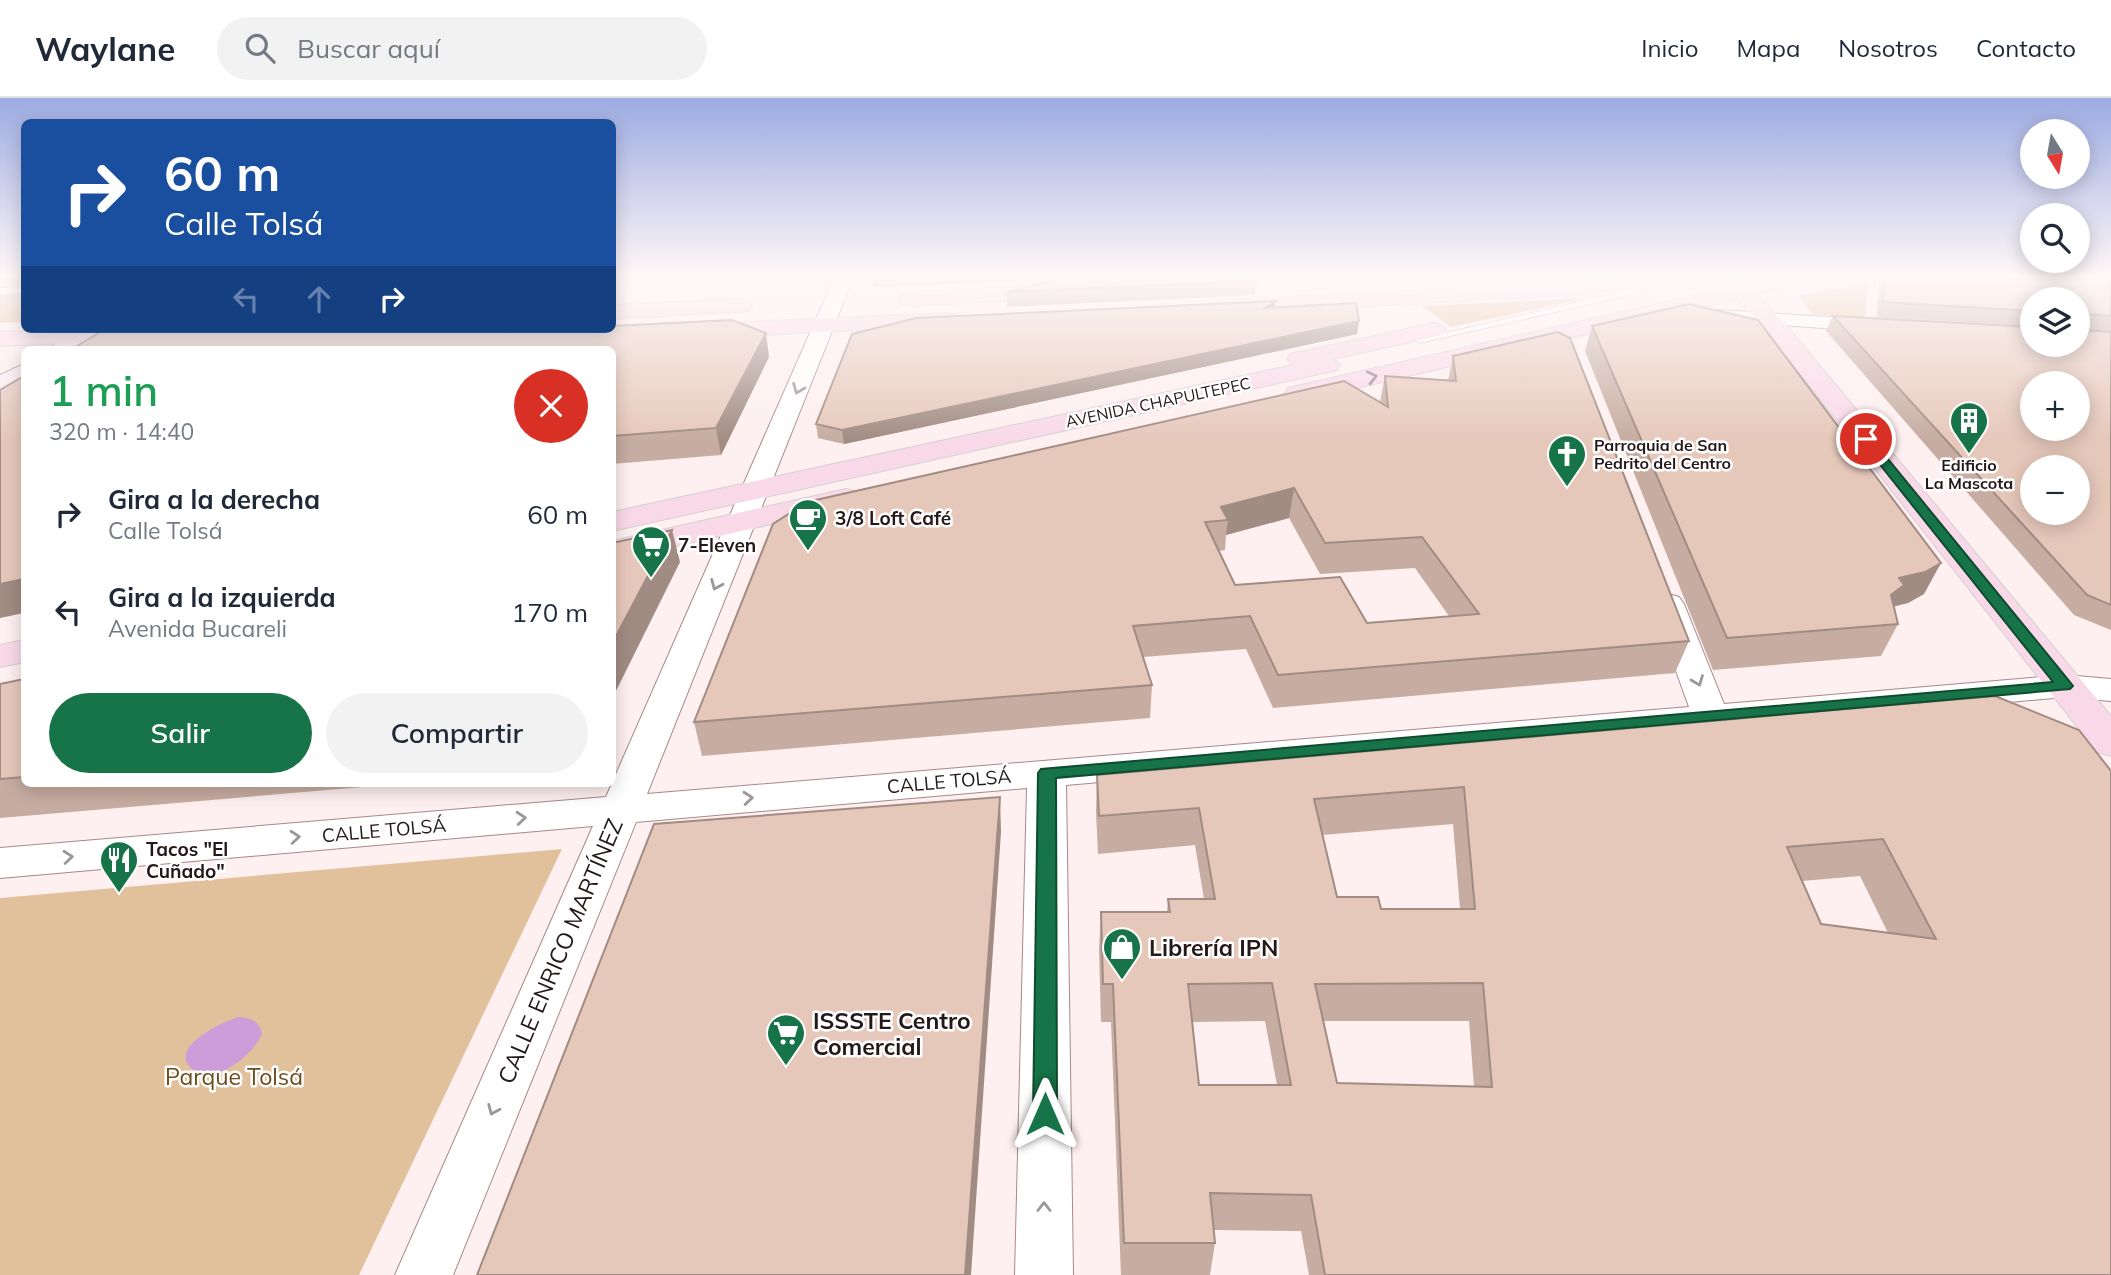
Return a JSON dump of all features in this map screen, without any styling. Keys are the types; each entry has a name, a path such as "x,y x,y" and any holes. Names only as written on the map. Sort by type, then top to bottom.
{"main road":[{"path":"680,332 706,331"},
{"path":"1433,331 1434,336"},
{"name":"AVENIDA CHAPULTEPEC","path":"616,521 755,492 1459,331"},
{"name":"AVENIDA CHAPULTEPEC","path":"616,504 755,492 879,490 1575,331"},
{"path":"1779,331 2111,743"},
{"path":"0,339 167,333"},
{"path":"74,346 103,336"},
{"path":"0,363 21,362"},
{"path":"0,386 21,374"},
{"path":"0,404 21,391"},
{"name":"AVENIDA CHAPULTEPEC","path":"616,549 755,492"},
{"path":"0,636 21,632"},
{"path":"0,656 21,652"},
{"path":"0,691 21,687"}],"street":[{"name":"CALLE ENRICO MARTÍNEZ","path":"424,1275 822,331"},
{"path":"1539,339 1575,358"},
{"path":"1659,579 1711,716"},
{"name":"CALLE TOLSÁ","path":"0,863 2065,686 2111,690"},
{"path":"1044,1275 1047,773"}],"lane":[{"path":"1434,336 1457,331"},
{"path":"616,513 755,492"},
{"path":"0,647 21,643"}],"green space":[{"name":"Parque Tolsá","path":"562,849 359,1275 0,1275 0,898"}],"shaded area":[{"path":"238,1017 253,1021 261,1029 262,1034 251,1051 222,1072 201,1074 192,1069 186,1061 186,1053 191,1045 210,1030"}],"building":[{"path":"864,331 1312,331 842,430 816,424 852,334"},
{"path":"1594,331 1766,331 1941,563 1925,572 1899,578 1904,585 1891,595 1898,624 1727,638"},
{"name":"Edificio La Mascota","path":"1847,331 2020,331 2020,357 2090,357 2090,331 2111,332 2111,605 2087,595 2023,525 2090,525 2090,455 2020,455 2020,521"},
{"path":"1558,332 1570,338 1689,641 1278,675 1250,616 1133,626 1152,685 694,722 773,524 807,502 1344,381 1388,407 1385,376 1456,381 1453,356","holes":["1294,488 1325,543 1422,537 1479,614 1367,623 1340,577 1235,585 1205,522 1228,520 1221,507"]},
{"path":"99,333 766,333 716,428 616,436 616,346 77,346"},
{"path":"21,378 21,580 0,584 0,390"},
{"path":"672,530 616,636 616,542"},
{"path":"21,680 21,777 0,779 0,684"},
{"path":"1995,696 2079,730 2111,771 2111,1275 1325,1275 1311,1195 1210,1193 1215,1243 1124,1243 1113,984 1103,984 1101,912 1170,912 1168,899 1215,899 1199,808 1099,816 1097,775","holes":["1464,787 1475,909 1381,909 1378,897 1337,897 1314,799","1883,839 1936,939 1821,924 1787,847","1272,983 1291,1085 1199,1085 1188,984","1483,983 1492,1087 1337,1083 1315,984"]},
{"name":"ISSSTE Centro Comercial","path":"1000,797 965,1275 477,1275 654,824"}],"place":[{"name":"Edificio La Mascota","path":"1969,455"},
{"name":"Parroquia de San Pedrito del Centro","path":"1567,488"},
{"name":"3/8 Loft Café","path":"808,552"},
{"name":"7-Eleven","path":"651,579"},
{"name":"Tacos \"El Cuñado\"","path":"119,894"},
{"name":"Librería IPN","path":"1122,981"},
{"name":"ISSSTE Centro Comercial","path":"786,1067"}],"route":[{"path":"1045,1114 1047,773 2065,686 1866,439"}]}
